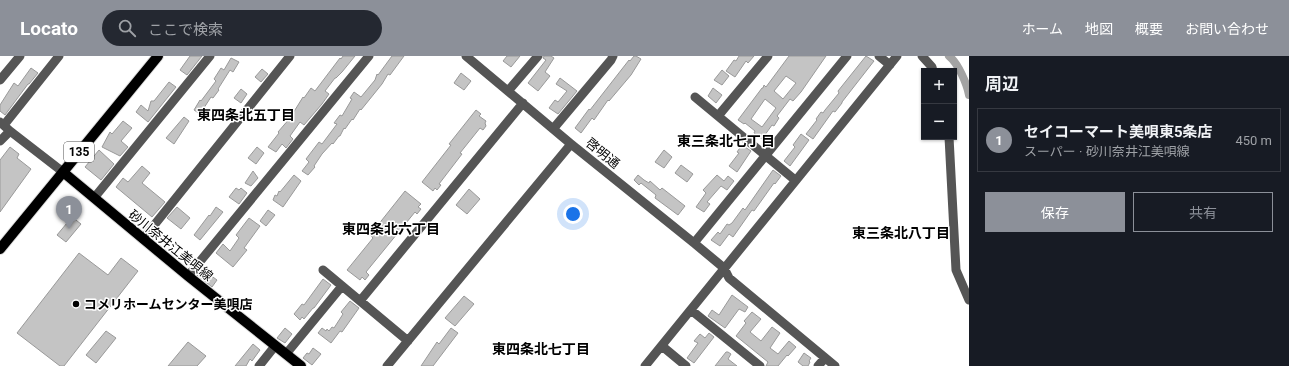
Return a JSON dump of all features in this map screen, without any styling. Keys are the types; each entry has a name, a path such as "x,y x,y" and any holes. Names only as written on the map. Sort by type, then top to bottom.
{"main road":[{"name":"135","path":"0,249 158,56"},
{"name":"砂川奈井江美唄線","path":"63,172 188,276 301,366"}],"street":[{"path":"0,80 20,56"},
{"path":"0,141 5,126 59,56"},
{"path":"94,198 210,56"},
{"path":"143,239 290,56"},
{"path":"188,276 369,56"},
{"name":"啓明通","path":"466,56 571,144 724,268 729,278 835,366"},
{"path":"508,91 538,56"},
{"path":"553,129 613,56"},
{"path":"718,116 768,56"},
{"path":"694,243 847,56"},
{"path":"879,56 890,65"},
{"path":"645,366 897,56"},
{"path":"922,56 932,68"},
{"path":"695,96 795,180"},
{"path":"360,301 523,104"},
{"path":"5,126 63,172"},
{"path":"949,140 956,270 969,300"},
{"path":"387,366 571,144"},
{"path":"323,270 408,341"},
{"path":"286,354 342,286"},
{"path":"691,310 760,366"},
{"path":"259,366 275,346"},
{"path":"662,346 686,366"},
{"path":"818,366 825,358"}],"building":[{"path":"190,56 202,56 187,75 180,70"},
{"path":"343,56 355,56 325,91 329,94 322,104 304,125 300,122 290,136 293,139 286,148 282,144 276,152 268,147 290,118 303,97 304,98 311,88 315,91"},
{"path":"392,56 404,56 390,75 388,74 382,84 361,110 360,109 353,120 352,119 345,129 344,128 340,136 322,154 314,166 315,167 308,175 302,171 309,162 306,159 319,142 322,144 337,124 334,123 340,115 342,116 352,99 350,98 354,92 361,97"},
{"path":"507,56 520,56 511,67 503,61"},
{"path":"544,56 551,56 554,58 545,72 550,76 538,91 528,83 546,60 543,58"},
{"path":"634,56 641,59 631,75 609,101 608,100 594,120 592,118 581,133 575,128 629,60 630,61"},
{"path":"739,56 754,56 748,63 746,61 735,77 726,71"},
{"path":"789,56 826,56 801,92 793,101 790,99 777,116 779,118 774,126 772,125 762,139 745,123 744,124 738,120 764,85 766,87","holes":["786,76 796,83 783,99 774,91","765,99 776,108 762,127 751,119"]},
{"path":"866,56 874,61 835,112 833,111 813,139 806,134 817,120 816,119 821,112 823,113 839,93 838,91"},
{"path":"231,58 239,62 233,72 230,70 218,89 219,90 213,98 211,97 200,114 194,110 200,100 201,101 216,81 214,79 221,68 224,70"},
{"path":"31,68 38,73 5,115 0,111 0,105 14,83 18,86"},
{"path":"262,69 268,74 261,82 255,77"},
{"path":"722,70 729,76 722,85 714,80"},
{"path":"461,73 471,81 464,90 454,83"},
{"path":"560,78 577,91 558,114 549,108 555,100 558,102 567,91 556,84"},
{"path":"169,82 176,87 148,122 136,112 141,105 148,111 151,101 154,101"},
{"path":"713,88 722,95 716,103 708,96"},
{"path":"241,89 247,94 241,103 234,98"},
{"path":"476,110 481,114 479,116 486,121 486,126 483,130 480,128 460,153 462,154 439,184 441,185 437,190 435,188 433,191 422,182 451,145 449,144"},
{"path":"184,117 189,121 174,144 166,138"},
{"path":"123,121 132,128 121,141 128,147 120,156 102,147 110,132 112,134"},
{"path":"801,134 809,140 790,166 784,161 795,147 793,145"},
{"path":"742,145 751,151 737,172 729,166 739,153 737,152"},
{"path":"10,147 19,154 17,158 31,169 0,212 0,160"},
{"path":"257,147 264,153 256,164 248,158"},
{"path":"99,150 114,164 101,180 85,167"},
{"path":"664,150 672,157 664,168 655,162"},
{"path":"681,165 693,174 687,182 675,173"},
{"path":"142,166 150,173 142,183 165,202 152,217 116,187 123,178 128,182"},
{"path":"773,170 781,176 775,184 774,183 754,211 752,210 733,237 729,234 720,246 711,240 718,232 720,234 727,224 729,225 732,223 743,208 745,210"},
{"path":"253,171 258,178 251,186 245,183"},
{"path":"294,175 301,181 283,207 273,200 275,195 277,196 279,191 280,192"},
{"path":"638,175 649,183 650,181 660,190 662,188 685,206 678,215 655,198 656,195 641,183 639,185 634,180"},
{"path":"717,175 724,181 728,176 734,181 727,190 721,186 707,202 710,204 704,212 696,207 706,193 703,190"},
{"path":"236,188 239,190 241,188 247,193 239,204 229,197"},
{"path":"469,189 480,199 467,214 456,205"},
{"path":"405,191 421,204 418,207 421,209 417,214 415,212 366,272 369,275 365,280 362,277 360,280 347,270 373,238 370,235"},
{"path":"177,207 190,218 181,229 167,218"},
{"path":"216,207 223,212 200,240 194,235"},
{"path":"268,210 275,215 266,226 260,221"},
{"path":"72,217 81,224 66,242 57,235"},
{"path":"249,218 260,226 244,248 247,250 233,267 216,253 223,244 230,251 239,238 236,235"},
{"name":"コメリホームセンター美唄店","path":"79,253 108,275 121,258 138,271 64,366 60,366 17,333"},
{"path":"202,269 217,280 212,287 197,275"},
{"path":"323,279 331,285 314,308 304,319 302,317 300,320 294,314 302,304 304,305"},
{"path":"732,295 748,307 745,312 739,309 725,328 708,316 712,310 719,315"},
{"path":"464,296 474,304 455,326 445,318"},
{"path":"350,301 359,308 342,332 340,331 331,343 318,333 322,328 329,331 332,327 334,328 343,314 341,312"},
{"path":"752,312 761,319 750,332 761,341 772,327 780,333 770,348 778,354 789,341 796,347 778,366 766,366 768,362 736,336 746,323 744,321"},
{"path":"285,328 292,334 285,343 277,338"},
{"path":"451,328 458,333 433,366 421,366 437,342 439,344"},
{"path":"106,331 116,338 96,363 86,355"},
{"path":"709,333 714,337 694,363 687,358 698,343 694,341 700,334 705,338"},
{"path":"188,342 206,356 197,366 168,366"},
{"path":"253,344 260,350 252,361 250,359 246,366 235,366"},
{"path":"313,348 321,354 312,365 303,358 307,353 309,354"},
{"path":"726,352 731,354 728,359 737,366 715,366"},
{"path":"804,353 811,358 808,366 803,366 798,362"}],"waterway":[{"path":"949,56 962,74 969,95"}],"place":[{"name":"セイコーマート美唄東5条店","path":"69,229"},
{"name":"コメリホームセンター美唄店","path":"76,304"}],"district":[{"name":"東四条北五丁目","path":"246,115"},
{"name":"東三条北七丁目","path":"726,141"},
{"name":"東四条北六丁目","path":"391,229"},
{"name":"東三条北八丁目","path":"901,233"},
{"name":"東四条北七丁目","path":"541,349"}]}
